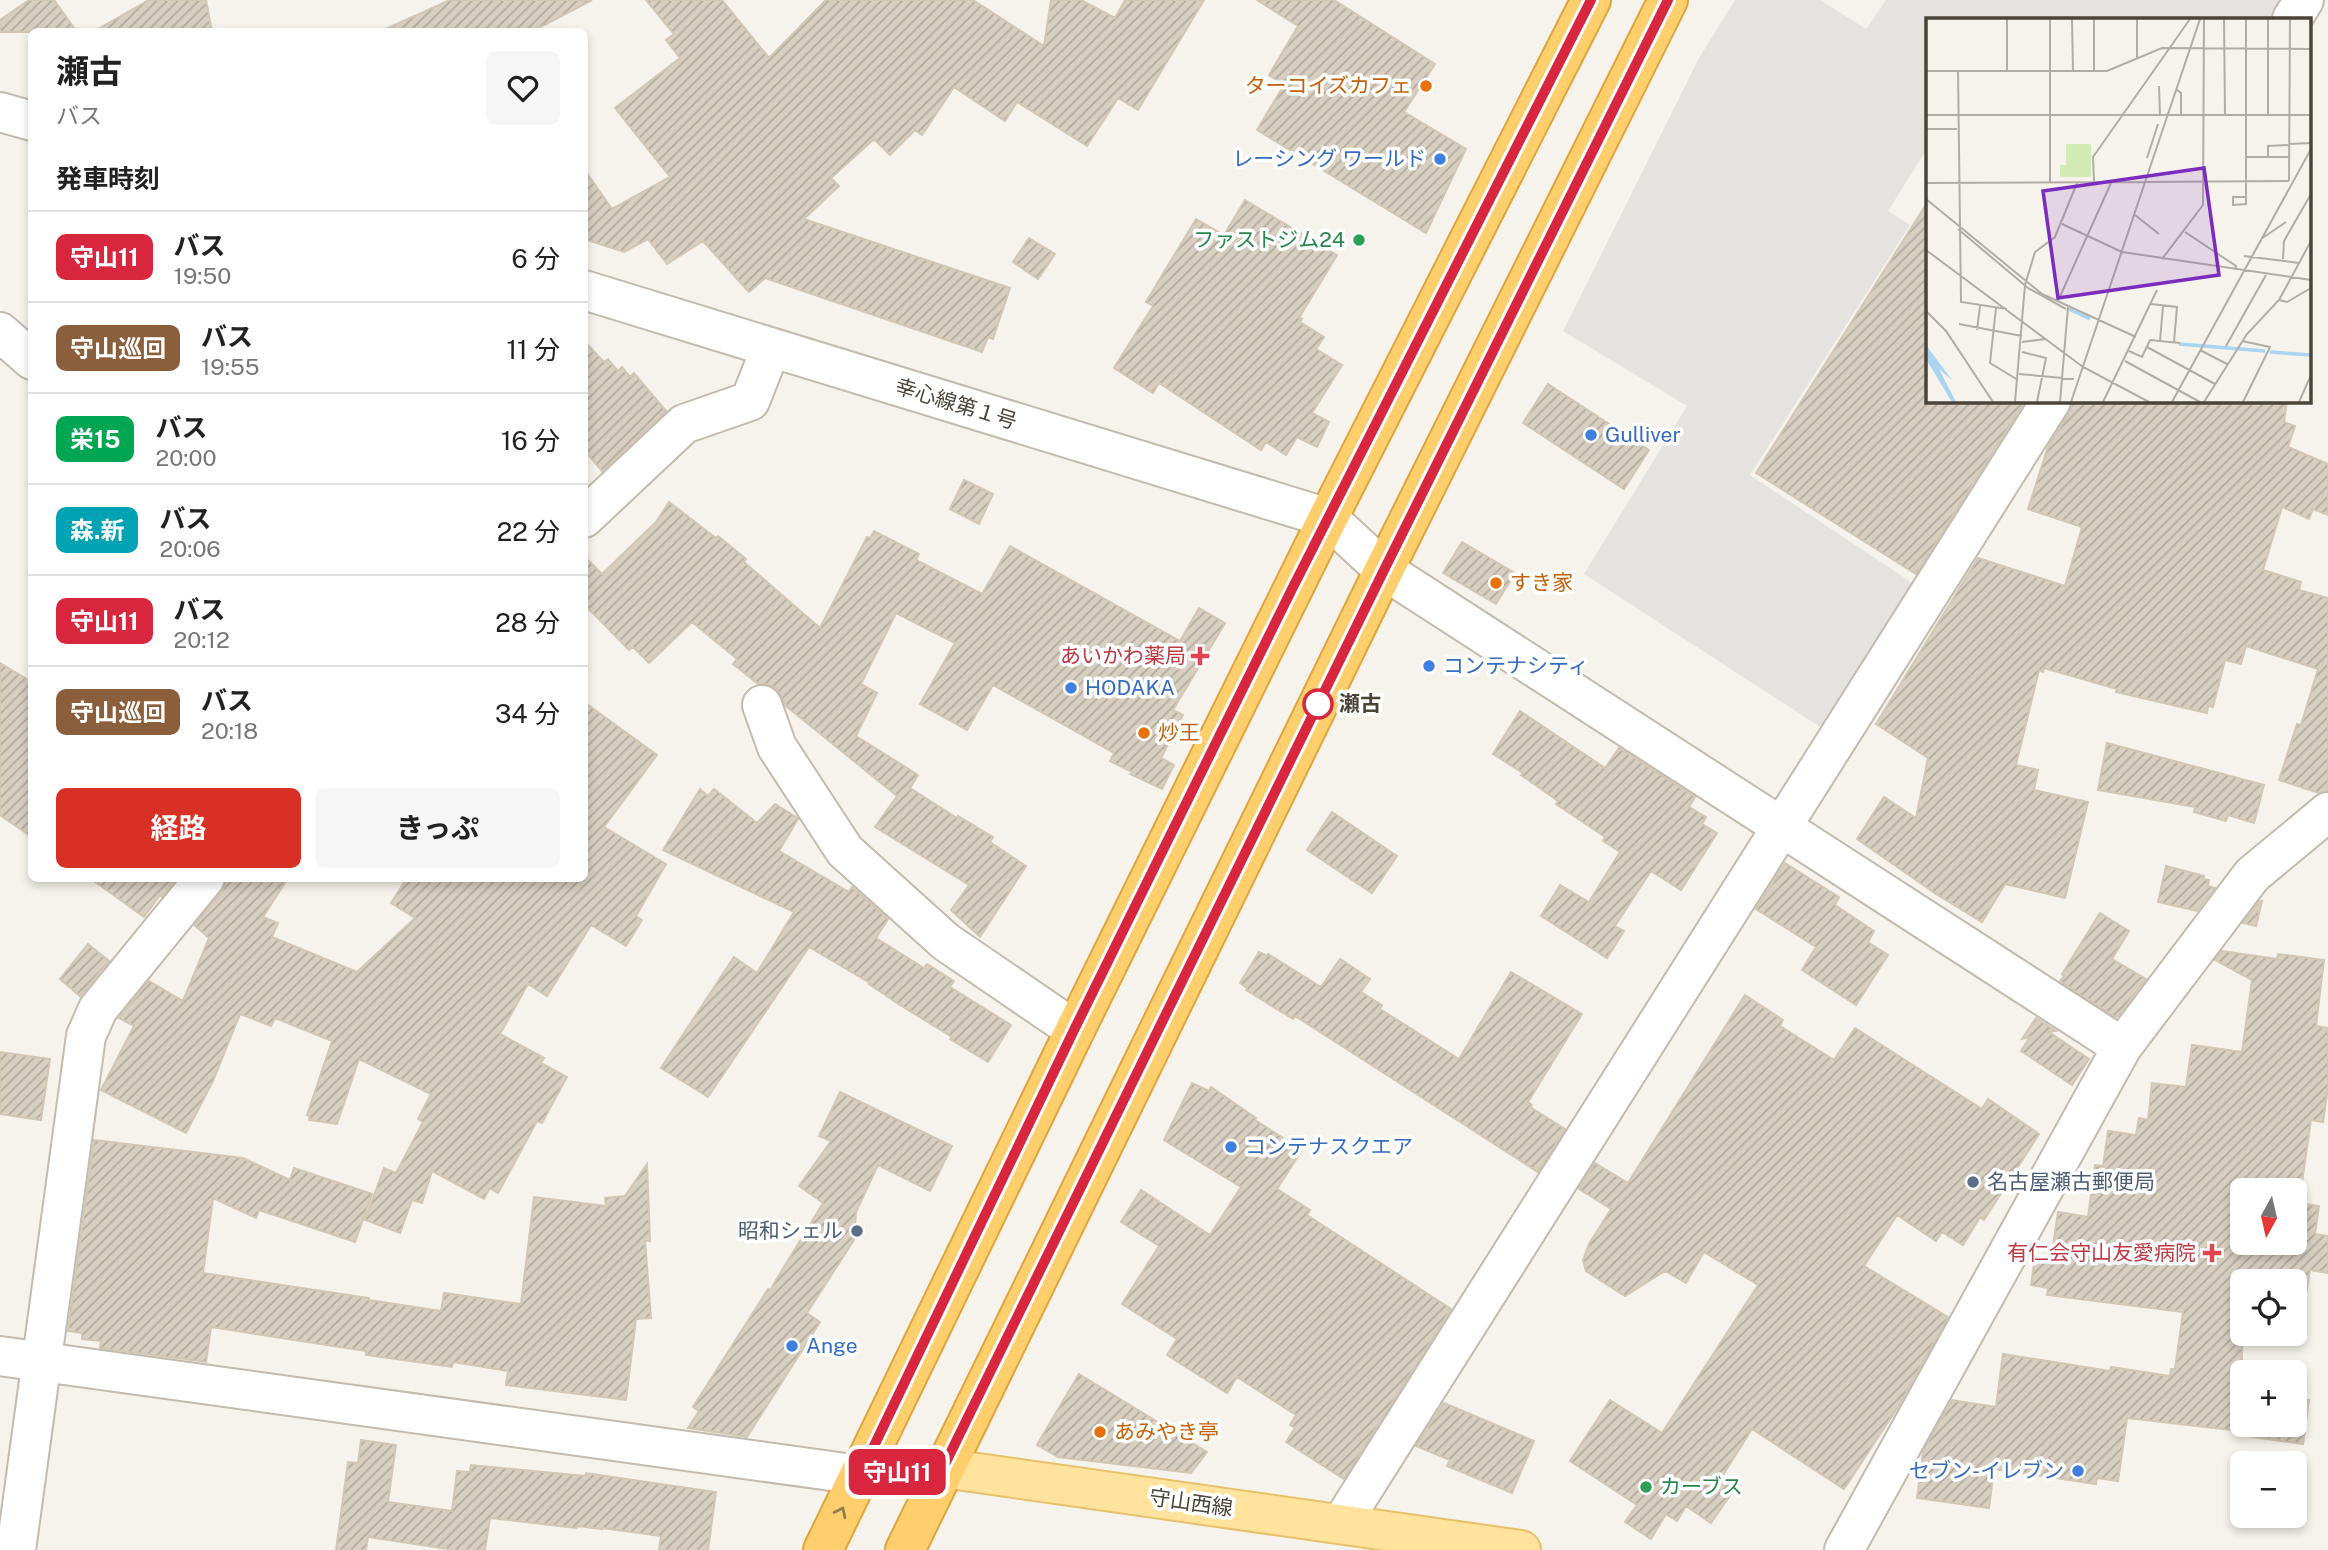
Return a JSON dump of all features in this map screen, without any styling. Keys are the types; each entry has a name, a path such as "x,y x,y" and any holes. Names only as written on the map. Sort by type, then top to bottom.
{"highway":[{"path":"823,1550 1074,1030 1328,518 1591,0"},
{"path":"905,1550 1384,570 1668,0"}],"main road":[{"name":"守山西線","path":"860,1475 943,1468 1521,1550"}],"street":[{"path":"2293,18 2304,0"},
{"path":"0,112 28,120"},
{"name":"幸心線第１号","path":"588,291 1328,518"},
{"path":"0,332 28,356"},
{"path":"588,514 684,424 750,401 771,348"},
{"path":"1341,1524 2050,402"},
{"path":"1328,518 1384,570 2122,1047"},
{"path":"762,705 777,747 845,851 946,942 1074,1030"},
{"path":"1844,1550 2122,1047 2252,876 2328,812"},
{"path":"16,1550 86,1036 97,1009 202,882"},
{"path":"0,1356 860,1475"}],"shaded area":[{"path":"1735,0 1820,0 1866,29 1886,0 2292,0 2281,18 1926,18 1926,151 1888,211 1910,225 1750,475 1917,586 1828,732 1584,574 1687,406 1563,331 1699,58"}],"building":[{"path":"29,0 54,0 74,28 28,28 28,32 0,32 0,20"},
{"path":"149,0 206,0 211,28 100,28"},
{"path":"450,0 592,0 539,28 388,28"},
{"path":"646,0 722,0 769,58 826,0 973,0 1044,46 1051,0 1081,0 1115,18 1125,0 1204,0 1138,110 1118,98 1087,146 1017,102 1005,121 954,87 922,135 915,130 890,155 874,139 831,178 839,186 804,219 1010,288 993,339 988,337 982,352 765,278 749,292 703,241 667,264 648,239 624,252 588,240 588,175 612,209 670,177 615,108 680,58 666,40 674,34"},
{"path":"1257,0 1334,0 1435,64 1404,112 1466,149 1426,233 1257,130 1284,85 1269,75 1298,26"},
{"path":"1245,200 1337,255 1299,318 1302,319 1300,322 1324,337 1316,349 1342,365 1312,413 1329,422 1317,447 1297,437 1286,455 1266,442 1261,450 1159,383 1153,393 1114,368 1153,306 1146,302 1196,219 1224,235"},
{"path":"1926,205 1926,402 2024,402 1916,574 1756,473"},
{"path":"1029,238 1055,254 1038,279 1013,262"},
{"path":"588,345 604,362 608,359 618,371 622,367 630,377 634,373 666,411 602,471 588,455"},
{"path":"1548,384 1649,450 1624,489 1523,423"},
{"path":"2073,402 2287,402 2284,422 2295,426 2288,447 2328,464 2328,515 2313,509 2309,519 2282,507 2263,570 2301,582 2299,590 2328,598 2328,791 2319,793 2279,780 2297,724 2301,725 2318,669 2246,646 2241,664 2225,660 2213,707 2208,706 2207,713 2116,692 2117,689 2044,668 2043,672 2039,670 2016,765 2038,770 2034,790 2088,802 2065,898 2005,884 1982,922 1936,894 1857,839 1884,797 1916,818 1928,758 1876,724 1978,558 2065,586 2082,527 2028,509 2048,447"},
{"path":"964,480 993,494 979,524 950,509"},
{"path":"669,502 746,559 744,562 820,628 867,537 870,538 874,531 919,554 916,560 982,594 1010,546 1180,641 1199,608 1225,623 1173,710 1183,715 1161,758 1174,765 1162,789 1110,761 1114,753 993,685 967,730 920,704 955,643 896,613 861,684 877,693 856,736 918,775 910,788 993,837 990,842 1026,866 980,937 951,910 969,885 875,827 897,796 786,706 776,688 758,684 733,664 737,659 692,622 649,663 633,647 629,650 588,608 588,560 602,574 656,522"},
{"path":"1462,542 1515,573 1496,604 1443,573"},
{"path":"0,663 28,680 28,834 0,815"},
{"path":"588,705 657,755 604,827 666,864 636,916 642,920 626,946 591,925 547,996 528,984 500,1034 544,1058 541,1063 567,1077 542,1123 537,1121 498,1193 490,1188 484,1199 432,1171 422,1203 412,1200 400,1233 365,1220 384,1168 396,1173 423,1122 418,1119 431,1094 359,1059 337,1124 309,1120 310,1116 307,1115 332,1041 275,1018 271,1026 240,1014 213,1081 186,1133 101,1090 134,1026 119,1018 149,981 183,1001 209,938 194,925 222,892 225,882 285,882 263,917 278,923 272,937 357,972 415,918 391,903 404,882 588,882"},
{"path":"1520,711 1605,768 1619,748 1695,797 1689,807 1706,817 1702,824 1717,833 1681,890 1651,871 1615,926 1624,931 1607,958 1541,916 1560,885 1589,902 1620,852 1603,841 1605,837 1556,804 1558,801 1521,775 1523,773 1493,754"},
{"path":"2107,743 2264,785 2254,823 2228,815 2226,821 2194,812 2195,807 2098,790"},
{"path":"700,789 708,796 714,789 757,823 775,804 796,817 798,819 779,851 849,892 852,887 888,919 876,938 924,968 927,964 954,981 950,987 1011,1025 988,1062 870,983 809,947 708,1097 661,1068 734,957 757,973 794,912 663,850"},
{"path":"1332,812 1397,856 1372,893 1307,850"},
{"path":"1785,863 1839,897 1835,905 1874,931 1868,942 1888,955 1856,1005 1802,970 1816,947 1756,909"},
{"path":"2166,866 2204,876 2203,879 2209,880 2208,886 2215,888 2197,911 2158,902"},
{"path":"96,882 173,882 144,917"},
{"path":"2260,901 2256,926 2243,923"},
{"path":"2100,913 2129,931 2112,959 2146,979 2115,1017 2060,981"},
{"path":"88,944 109,961 80,996 60,979"},
{"path":"2222,951 2277,959 2278,954 2324,960 2316,1026 2328,1028 2328,1088 2323,1122 2311,1120 2303,1178 2230,1178 2230,1255 2307,1255 2307,1204 2319,1206 2315,1234 2328,1236 2328,1273 2310,1270 2307,1289 2307,1269 2230,1269 2230,1346 2242,1346 2242,1360 2230,1360 2230,1430 2127,1418 2118,1481 2097,1478 2096,1484 1994,1469 1989,1508 1917,1498 1923,1451 1952,1400 1996,1407 2003,1354 2110,1371 2111,1367 2170,1376 2171,1369 2175,1369 2183,1312 2047,1295 2048,1288 2031,1285 2035,1256 2051,1259 2058,1212 2088,1217 2095,1165 2103,1166 2108,1131 2136,1135 2139,1118 2148,1120 2152,1083 2186,1087 2192,1045 2242,1052 2252,980 2215,960"},
{"path":"1259,952 1267,956 1268,954 1321,987 1340,959 1370,979 1361,992 1382,1005 1380,1009 1459,1059 1511,972 1582,1014 1528,1102 1532,1105 1530,1107 1565,1129 1538,1172 1295,1016 1293,1019 1246,990 1240,983"},
{"path":"1745,995 1783,1020 1780,1026 1834,1060 1855,1028 1982,1109 1988,1099 2039,1134 1984,1220 1980,1217 1963,1245 1942,1232 1936,1241 1897,1215 1864,1266 1948,1317 1898,1407 1844,1489 1752,1429 1721,1478 1735,1488 1711,1523 1686,1506 1677,1521 1666,1514 1651,1539 1625,1522 1637,1505 1570,1461 1610,1400 1662,1433 1758,1285 1704,1252 1686,1283 1665,1271 1625,1296 1586,1271 1583,1260 1589,1244 1611,1209 1579,1189 1595,1163 1628,1183"},
{"path":"2036,1018 2056,1031 2049,1032 2089,1059 2072,1085 2021,1051 2030,1037 2022,1039"},
{"path":"0,1052 50,1059 41,1120 0,1114"},
{"path":"1192,1083 1209,1091 1211,1087 1302,1150 1277,1189 1310,1210 1307,1215 1451,1309 1344,1479 1286,1442 1295,1428 1290,1425 1296,1415 1237,1377 1227,1393 1167,1355 1177,1339 1122,1304 1159,1246 1121,1222 1141,1190 1210,1235 1241,1187 1164,1140"},
{"path":"840,1092 952,1146 930,1191 878,1165 856,1212 854,1240 807,1313 820,1322 747,1437 688,1428 699,1411 693,1407 823,1203 799,1186 831,1141 819,1136"},
{"path":"94,1140 243,1158 290,1180 294,1168 372,1194 355,1242 259,1210 256,1218 213,1198 203,1273 441,1311 444,1293 521,1304 534,1197 606,1206 605,1198 625,1196 647,1164 650,1241 645,1241 651,1318 636,1319 626,1400 506,1385 508,1371 453,1362 452,1367 366,1355 366,1351 211,1327 206,1362 100,1348 101,1341 82,1339 82,1333 68,1331"},
{"path":"1079,1374 1207,1452 1191,1473 1058,1457 1037,1445"},
{"path":"1444,1403 1534,1441 1512,1493 1447,1466 1450,1460 1416,1446"},
{"path":"2253,1437 2304,1437 2303,1444"},
{"path":"361,1440 396,1445 388,1502 452,1511 457,1471 470,1472 471,1465 585,1476 586,1473 716,1492 708,1550 659,1550 661,1536 490,1518 485,1550 454,1550 368,1537 366,1550 336,1550 348,1462 358,1463"}],"bus line":[{"name":"守山11","path":"1591,0 1292,589 1074,1030 860,1475 943,1468 1384,570 1668,0"}],"place":[{"name":"ターコイズカフェ","path":"1426,86"},
{"name":"レーシング ワールド","path":"1440,159"},
{"name":"ファストジム24","path":"1359,240"},
{"name":"Gulliver","path":"1591,435"},
{"name":"すき家","path":"1496,583"},
{"name":"あいかわ薬局","path":"1200,656"},
{"name":"コンテナシティ","path":"1429,666"},
{"name":"HODAKA","path":"1071,688"},
{"name":"瀬古","path":"1318,704"},
{"name":"炒王","path":"1144,733"},
{"name":"コンテナスクエア","path":"1231,1147"},
{"name":"名古屋瀬古郵便局","path":"1973,1182"},
{"name":"昭和シェル","path":"857,1231"},
{"name":"有仁会守山友愛病院","path":"2212,1253"},
{"name":"Ange","path":"792,1346"},
{"name":"あみやき亭","path":"1100,1432"},
{"name":"セブン-イレブン","path":"2078,1471"},
{"name":"カーブス","path":"1646,1487"}]}
